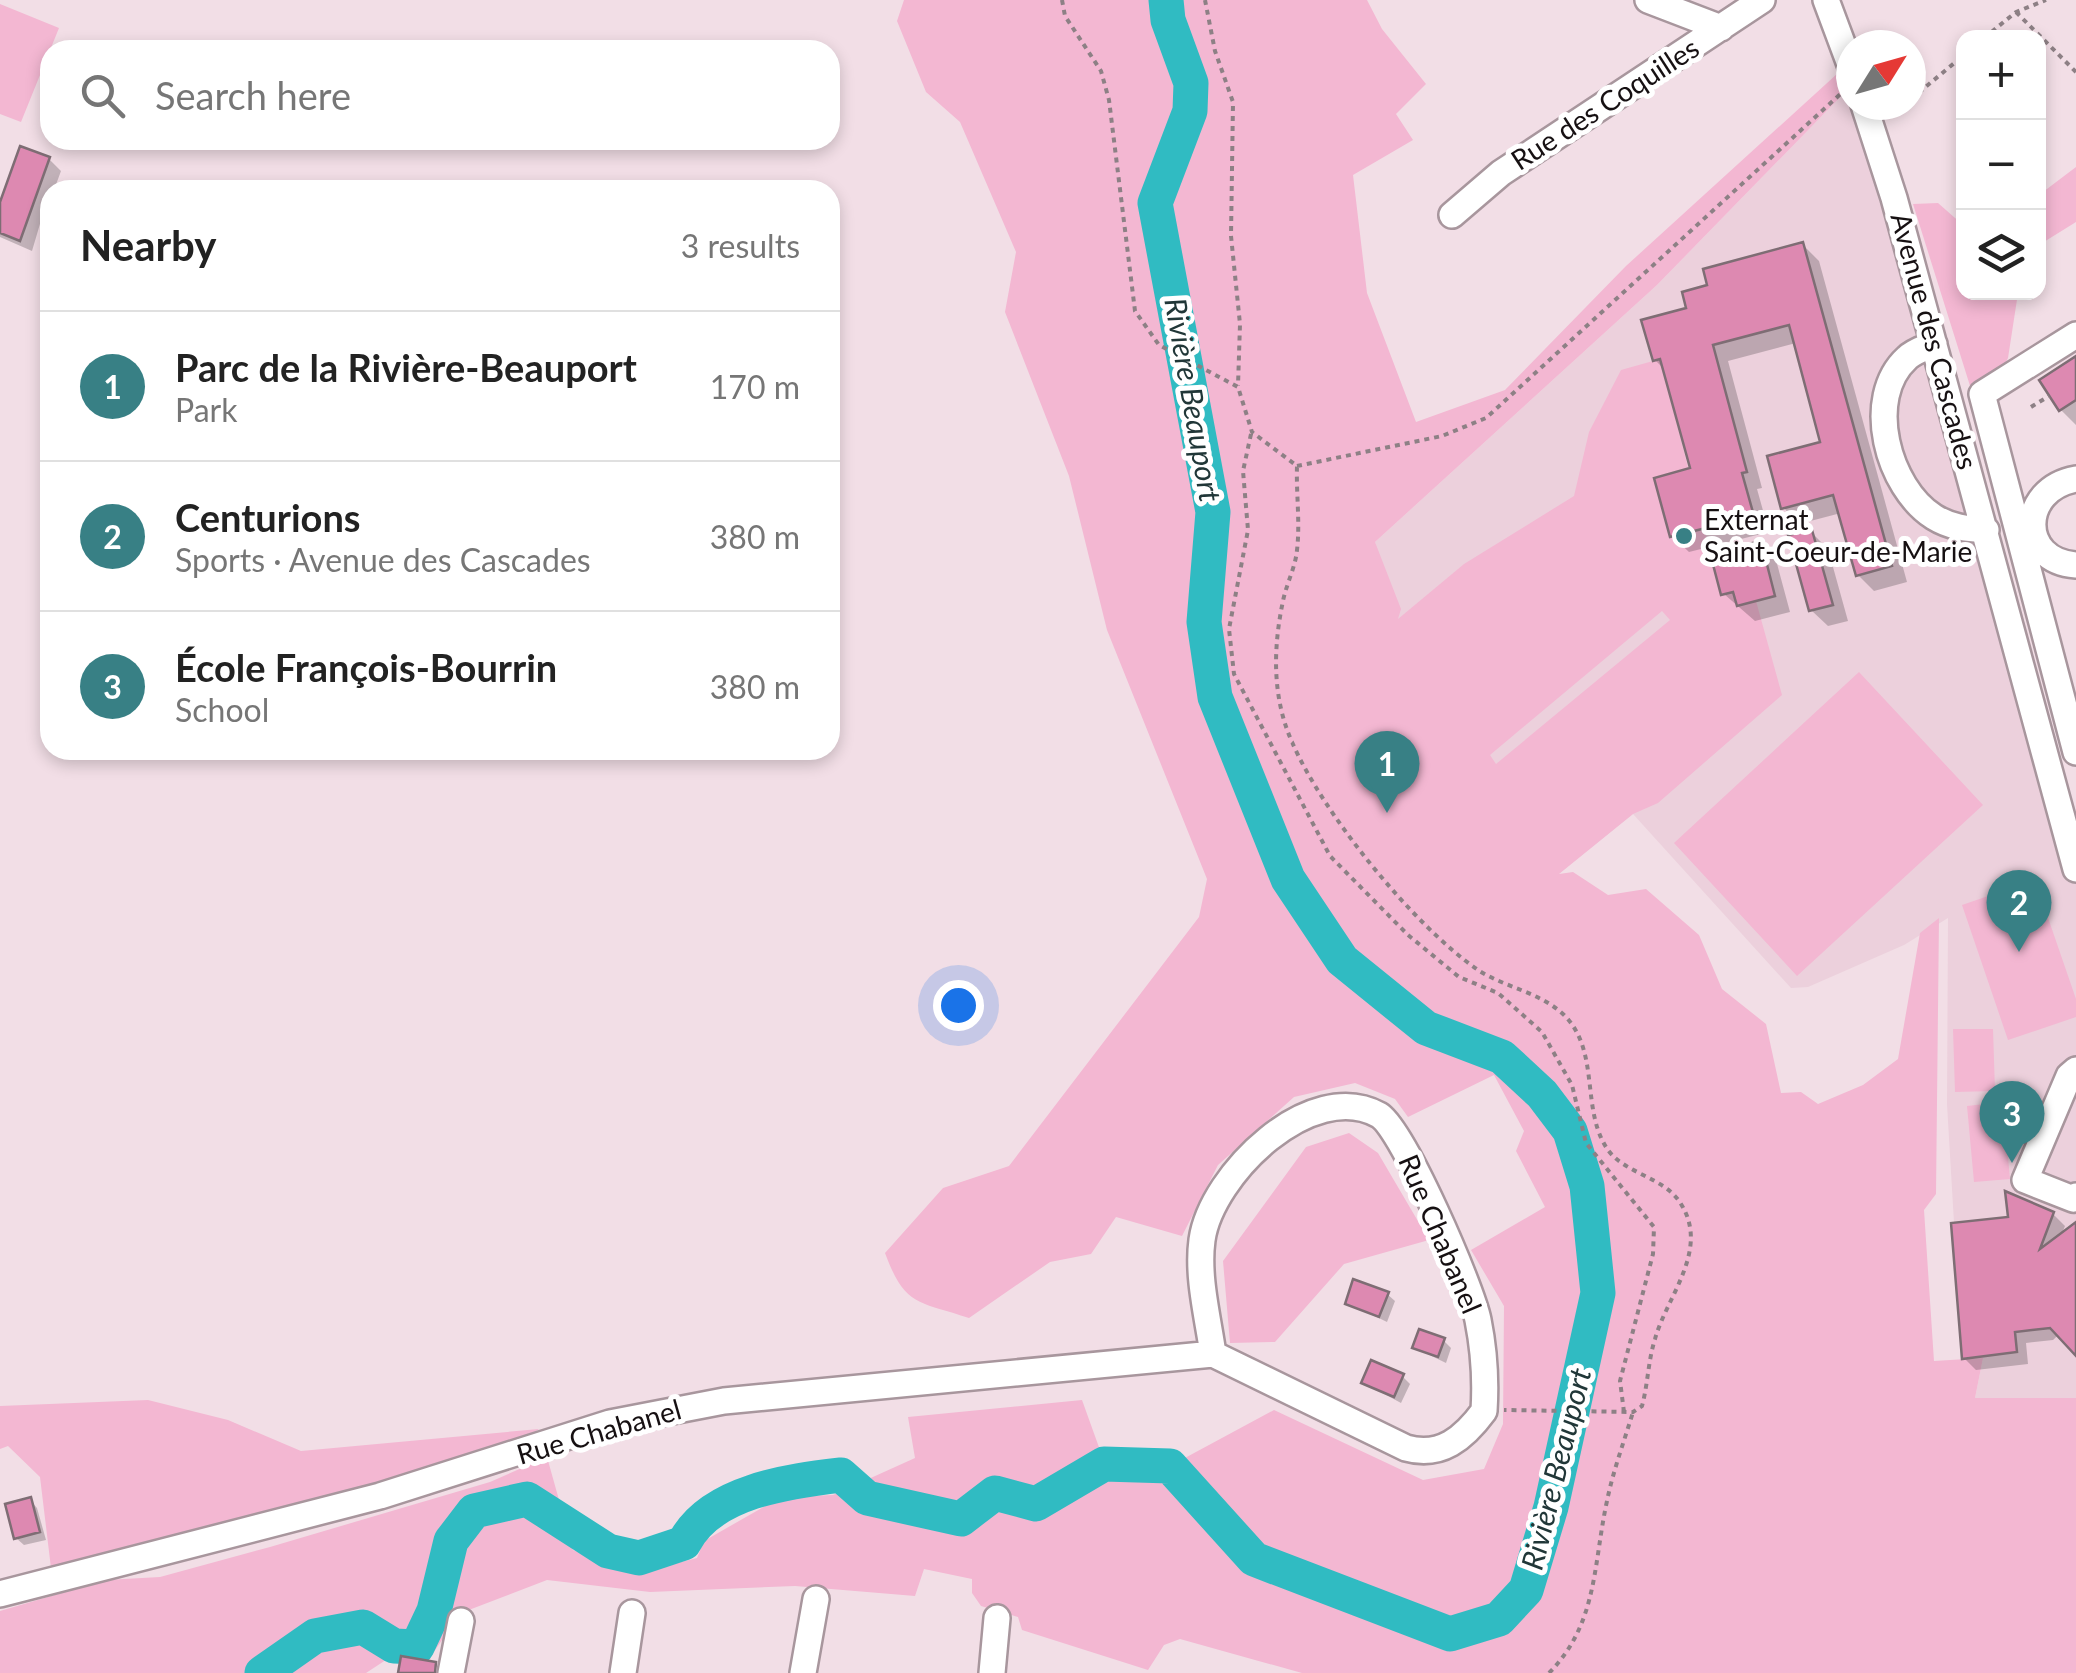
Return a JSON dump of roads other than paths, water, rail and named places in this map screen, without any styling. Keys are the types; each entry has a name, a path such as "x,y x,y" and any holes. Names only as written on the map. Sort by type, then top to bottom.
{"street":[{"path":"1648,0 1720,28"},
{"name":"Rue des Coquilles","path":"1452,215 1500,173 1762,0"},
{"path":"1826,0 1837,30"},
{"name":"Avenue des Cascades","path":"1868,120 2067,809 2076,869"},
{"path":"2076,335 1982,394 2032,547 2076,752"},
{"path":"1934,344 1910,354 1899,366 1887,403 1888,451 1910,495 1932,516 1959,528 1986,530"},
{"path":"2032,547 2032,525 2040,497 2054,484 2076,479"},
{"path":"2032,547 2076,565"},
{"path":"1996,568 2032,547"},
{"path":"2076,1070 2069,1076 2025,1180 2073,1199 2076,1196"},
{"name":"Rue Chabanel","path":"0,1594 362,1500 610,1423 668,1410 1213,1354 1422,1452 1441,1450 1484,1411 1478,1315 1406,1152 1384,1118 1362,1106 1334,1106 1300,1120 1262,1144 1225,1180 1202,1241 1213,1354"},
{"path":"804,1673 816,1599"},
{"path":"623,1673 632,1613"},
{"path":"992,1673 998,1618"},
{"path":"452,1673 460,1622"}],"waterway":[{"name":"Rivière Beauport","path":"262,1673 315,1636 363,1627 394,1646 417,1647 434,1611 451,1541 474,1511 527,1499 608,1551 639,1558 684,1543 696,1525 732,1500 776,1485 841,1475 867,1498 961,1519 995,1493 1036,1504 1104,1464 1170,1466 1254,1559 1450,1634 1499,1619 1526,1590 1551,1507 1598,1293 1587,1186 1570,1131 1542,1094 1502,1057 1426,1028 1342,960 1288,879 1215,697 1204,622 1213,512 1155,203 1190,111 1191,83 1168,20 1166,0"}],"place":[{"name":"Externat Saint-Coeur-de-Marie","path":"1684,536"},
{"name":"Parc de la Rivière-Beauport","path":"1387,813"},
{"name":"Centurions","path":"2019,952"},
{"name":"École François-Bourrin","path":"2012,1163"}]}
